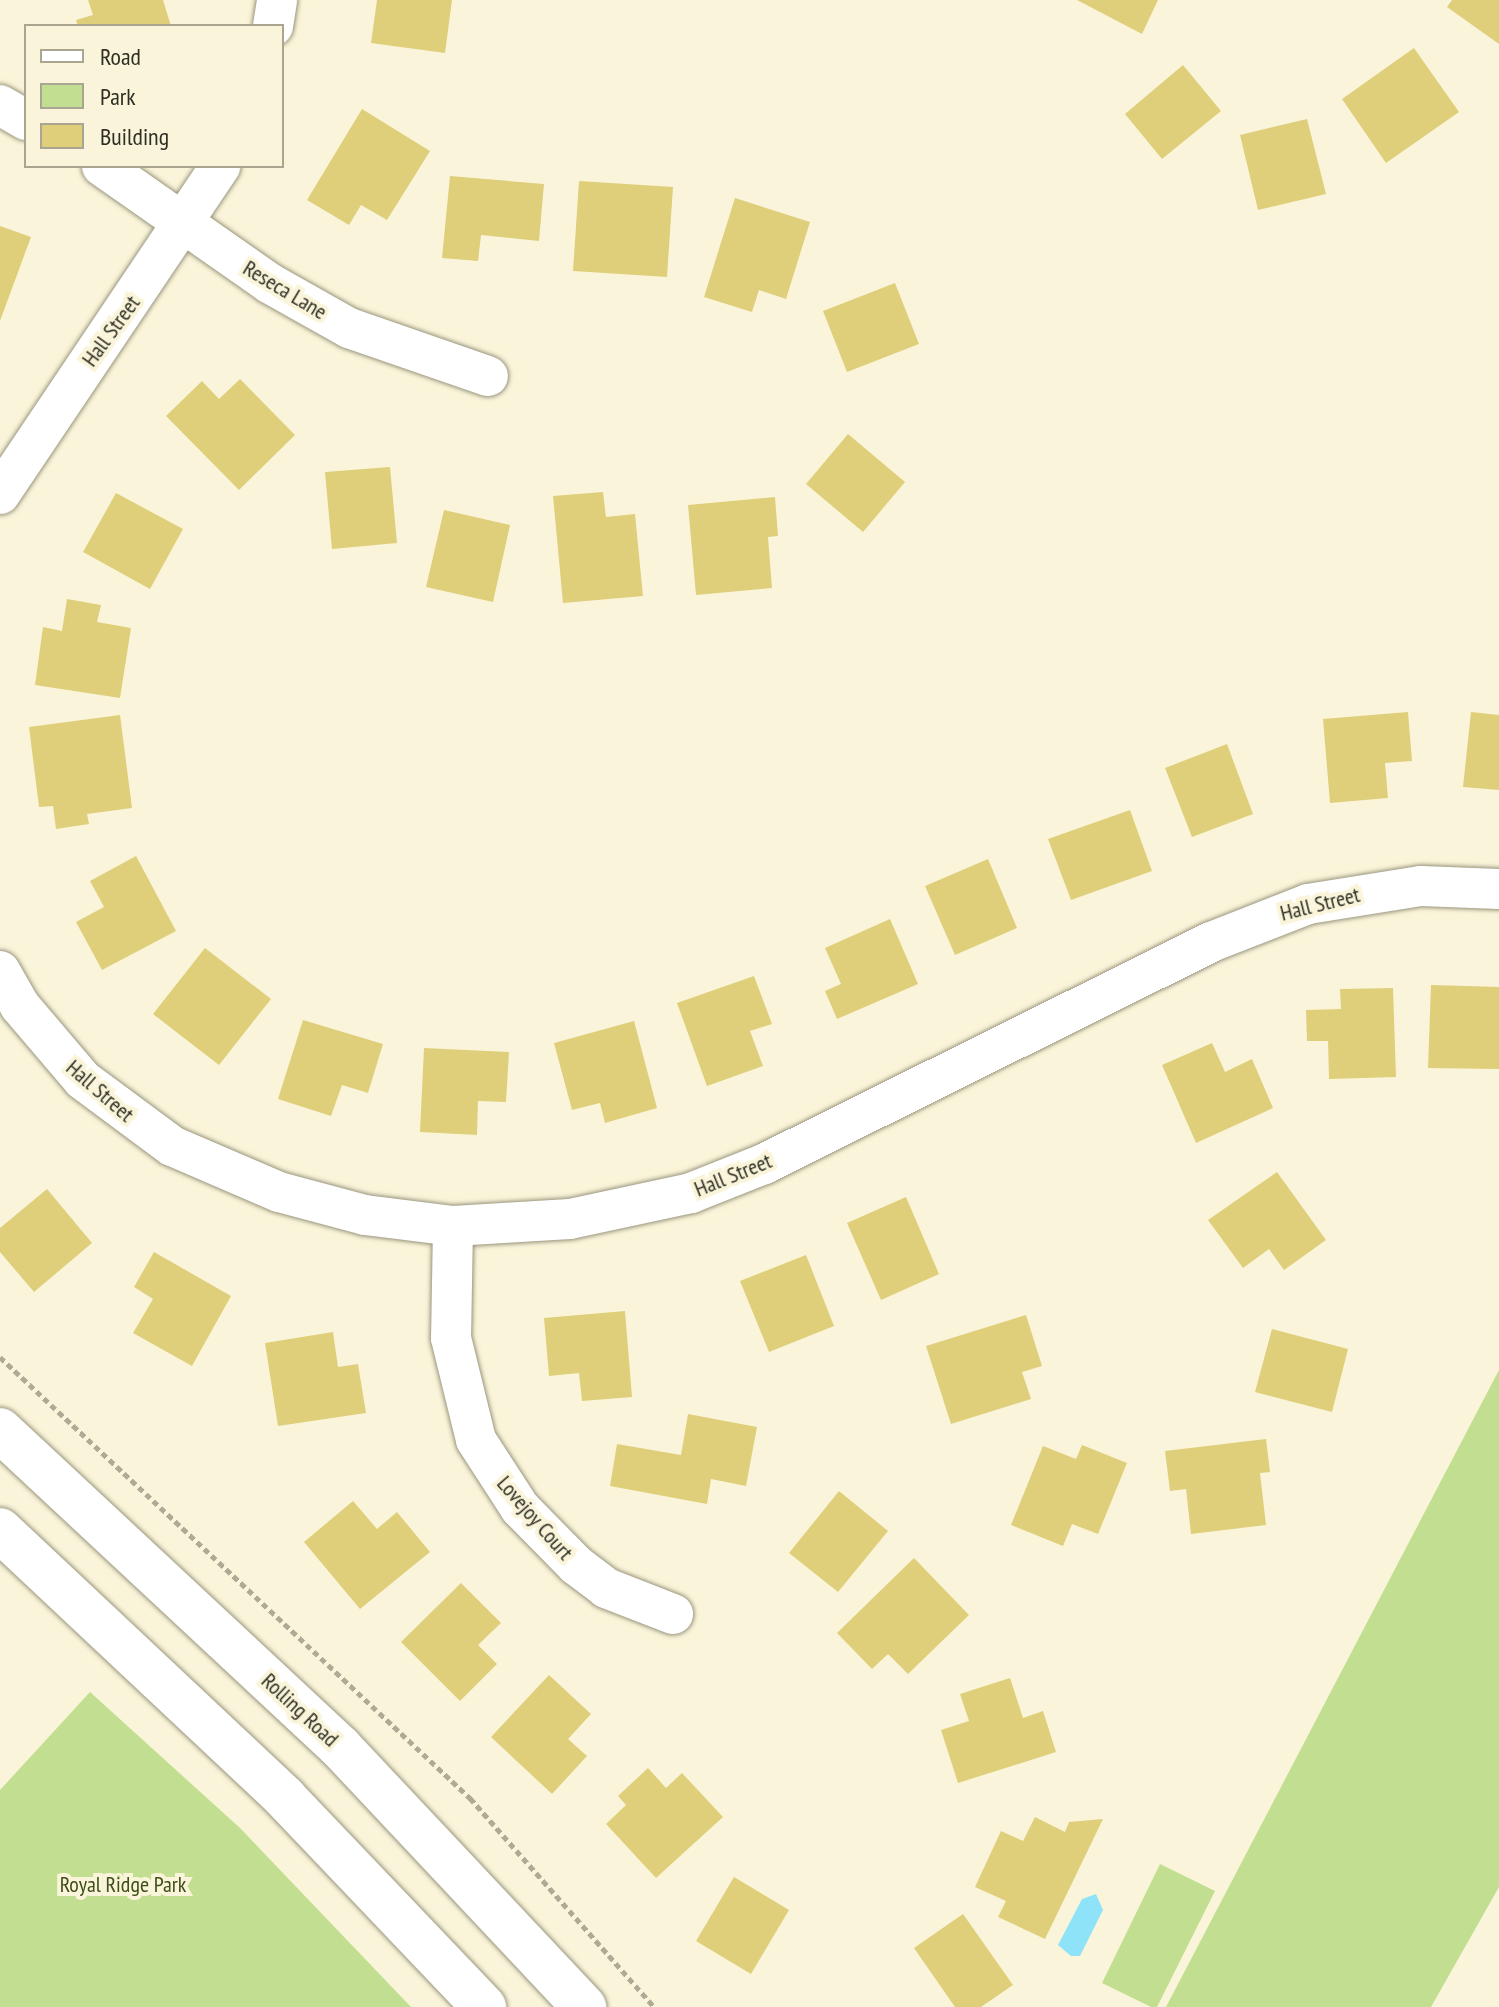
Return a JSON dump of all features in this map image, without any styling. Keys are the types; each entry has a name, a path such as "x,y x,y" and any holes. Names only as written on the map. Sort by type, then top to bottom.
{"main road":[{"name":"Rolling Road","path":"0,1430 340,1747 584,2007"},
{"path":"0,1530 285,1798 484,2007"}],"street":[{"path":"273,24 277,0"},
{"path":"0,105 24,119"},
{"name":"Reseca Lane","path":"105,168 269,283 349,328 488,376"},
{"name":"Hall Street","path":"0,494 219,168"},
{"name":"Hall Street","path":"0,971 20,1006 83,1080 172,1146 279,1192 365,1215 453,1226 570,1219 691,1193 777,1157 1211,942 1294,908 1346,895 1421,886 1499,889"},
{"name":"Lovejoy Court","path":"453,1226 451,1338 476,1440 520,1508 576,1565 606,1588 673,1614"}],"path":[{"path":"0,1357 470,1798 654,2007"}],"green space":[{"path":"1499,1370 1499,1887 1431,2007 1166,2007"},
{"name":"Royal Ridge Park","path":"90,1692 240,1828 411,2007 0,2007 0,1790"},
{"path":"1160,1864 1215,1891 1157,2007 1151,2007 1102,1983"}],"water":[{"path":"1096,1894 1103,1910 1080,1956 1071,1956 1058,1945 1082,1899"}],"building":[{"path":"88,0 163,0 170,24 77,24 76,20 93,15"},
{"path":"377,0 452,0 445,53 371,43"},
{"path":"1077,0 1158,0 1142,34"},
{"path":"1452,0 1499,0 1499,44 1447,7"},
{"path":"1414,48 1459,112 1386,163 1342,99"},
{"path":"1183,65 1221,111 1162,159 1125,114"},
{"path":"362,109 430,151 387,220 361,205 349,225 307,200"},
{"path":"1307,119 1326,194 1258,210 1240,135"},
{"path":"450,176 544,184 539,241 481,235 478,261 442,258"},
{"path":"579,181 673,187 667,277 573,271"},
{"path":"735,198 810,222 786,299 759,290 752,312 704,297"},
{"path":"0,226 31,237 0,321"},
{"path":"895,283 919,344 847,372 823,311"},
{"path":"240,379 295,435 239,490 166,416 202,381 219,399"},
{"path":"848,434 905,482 863,532 806,484"},
{"path":"390,467 397,543 332,549 325,472"},
{"path":"603,492 606,517 635,514 643,596 563,603 553,496"},
{"path":"116,493 183,529 150,589 83,552"},
{"path":"775,497 778,536 768,537 772,588 696,595 688,505"},
{"path":"444,510 510,525 493,602 426,587"},
{"path":"67,599 101,605 97,622 131,628 120,698 35,685 43,627 62,631"},
{"path":"1408,712 1412,761 1385,763 1388,798 1330,803 1323,719"},
{"path":"1471,712 1499,715 1499,790 1463,787"},
{"path":"120,715 132,808 87,814 89,824 56,829 53,806 39,807 29,727"},
{"path":"1227,744 1253,814 1192,837 1165,768"},
{"path":"1130,810 1152,871 1071,900 1048,839"},
{"path":"136,856 176,931 102,970 76,922 104,907 90,881"},
{"path":"988,859 1017,928 955,955 925,886"},
{"path":"890,919 918,984 837,1019 825,991 841,984 825,948"},
{"path":"205,948 271,999 219,1065 153,1014"},
{"path":"754,976 772,1024 750,1031 763,1066 707,1086 677,1003"},
{"path":"1431,985 1499,987 1499,1069 1428,1068"},
{"path":"1393,988 1396,1077 1329,1079 1328,1041 1307,1041 1306,1010 1341,1009 1340,989"},
{"path":"303,1020 383,1044 368,1093 342,1085 331,1116 278,1099"},
{"path":"634,1021 657,1108 605,1123 600,1103 572,1110 554,1043"},
{"path":"1212,1043 1225,1072 1252,1059 1273,1108 1196,1143 1162,1065"},
{"path":"424,1048 509,1052 506,1102 478,1101 477,1135 420,1132"},
{"path":"1277,1172 1326,1240 1284,1270 1269,1249 1243,1268 1208,1220"},
{"path":"47,1189 92,1243 34,1292 0,1252 0,1228"},
{"path":"906,1197 939,1274 881,1300 847,1223"},
{"path":"154,1252 231,1296 192,1366 133,1333 153,1299 134,1287"},
{"path":"806,1255 834,1326 769,1352 740,1281"},
{"path":"625,1311 632,1397 582,1401 579,1373 549,1376 544,1318"},
{"path":"1026,1315 1042,1366 1022,1372 1031,1399 951,1424 926,1346"},
{"path":"1272,1329 1348,1349 1332,1412 1255,1392"},
{"path":"333,1332 338,1367 358,1364 366,1413 278,1426 265,1343"},
{"path":"688,1414 757,1427 746,1486 711,1479 707,1504 610,1486 617,1444 681,1455"},
{"path":"1266,1439 1270,1472 1260,1473 1266,1525 1191,1534 1186,1489 1170,1491 1165,1451"},
{"path":"1082,1445 1127,1463 1098,1534 1072,1524 1063,1546 1011,1525 1043,1446 1076,1459"},
{"path":"839,1491 888,1531 838,1592 789,1553"},
{"path":"353,1501 377,1529 397,1512 430,1552 360,1609 304,1542"},
{"path":"914,1558 969,1615 908,1674 888,1654 872,1669 837,1633"},
{"path":"461,1583 501,1623 478,1645 497,1664 460,1701 401,1642"},
{"path":"549,1675 591,1714 568,1739 587,1756 552,1794 491,1737"},
{"path":"1010,1678 1023,1718 1043,1711 1056,1752 958,1783 941,1730 969,1721 960,1694"},
{"path":"648,1768 666,1788 682,1773 723,1817 656,1878 606,1824 626,1805 618,1796"},
{"path":"1035,1817 1065,1832 1069,1822 1103,1819 1045,1939 998,1917 1006,1901 975,1887 1001,1831 1023,1841"},
{"path":"734,1877 789,1910 751,1974 696,1941"},
{"path":"963,1914 1013,1985 981,2007 955,2007 914,1948"}]}
